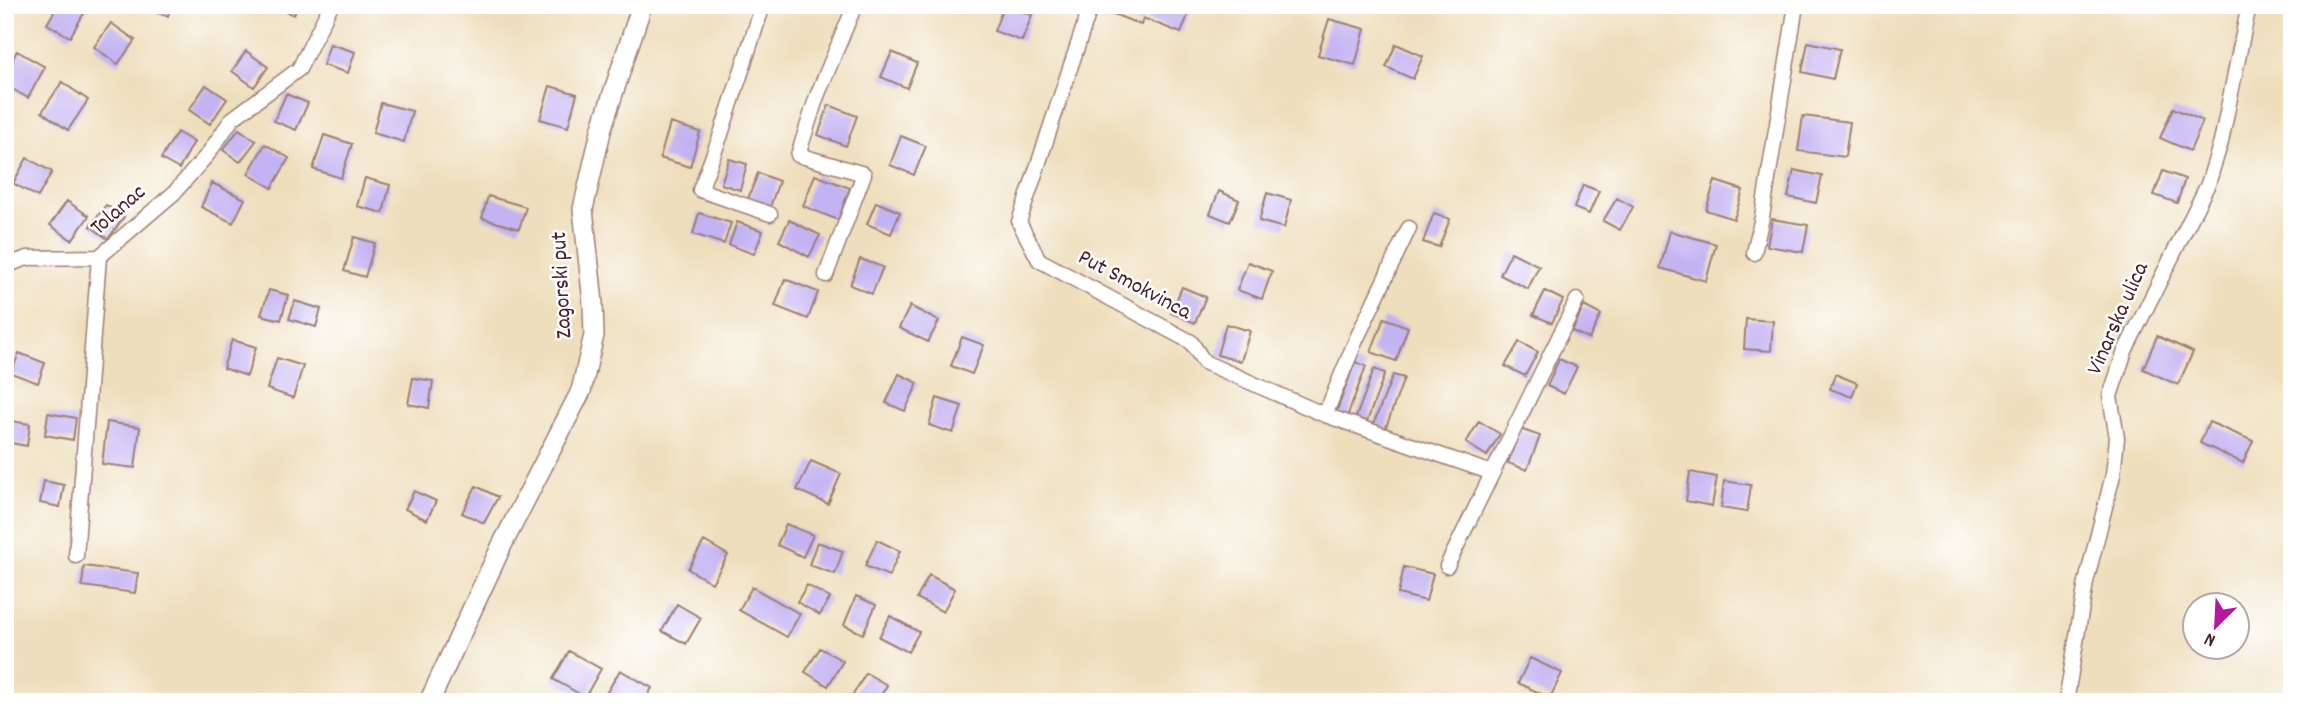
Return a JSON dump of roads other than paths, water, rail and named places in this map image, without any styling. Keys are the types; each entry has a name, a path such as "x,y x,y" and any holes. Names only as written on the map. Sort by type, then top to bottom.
{"main road":[{"name":"Zagorski put","path":"429,702 502,545 581,391 594,335 583,209 602,127 642,5"}],"street":[{"name":"Tolanac","path":"76,556 99,257 174,193 208,154 232,118 299,69 331,5"},
{"path":"763,5 700,190 770,214"},
{"path":"825,275 864,174 798,155 817,96 855,5"},
{"name":"Put Smokvinca","path":"1091,5 1019,222 1039,260 1191,342 1204,362 1325,415 1492,473"},
{"path":"1754,253 1796,5"},
{"name":"Vinarska ulica","path":"2066,702 2086,582 2113,475 2117,438 2110,396 2125,351 2208,184 2221,142 2249,5"},
{"path":"1325,415 1356,340 1409,228"},
{"path":"5,266 27,258 99,257"},
{"path":"1447,566 1577,300"}]}
